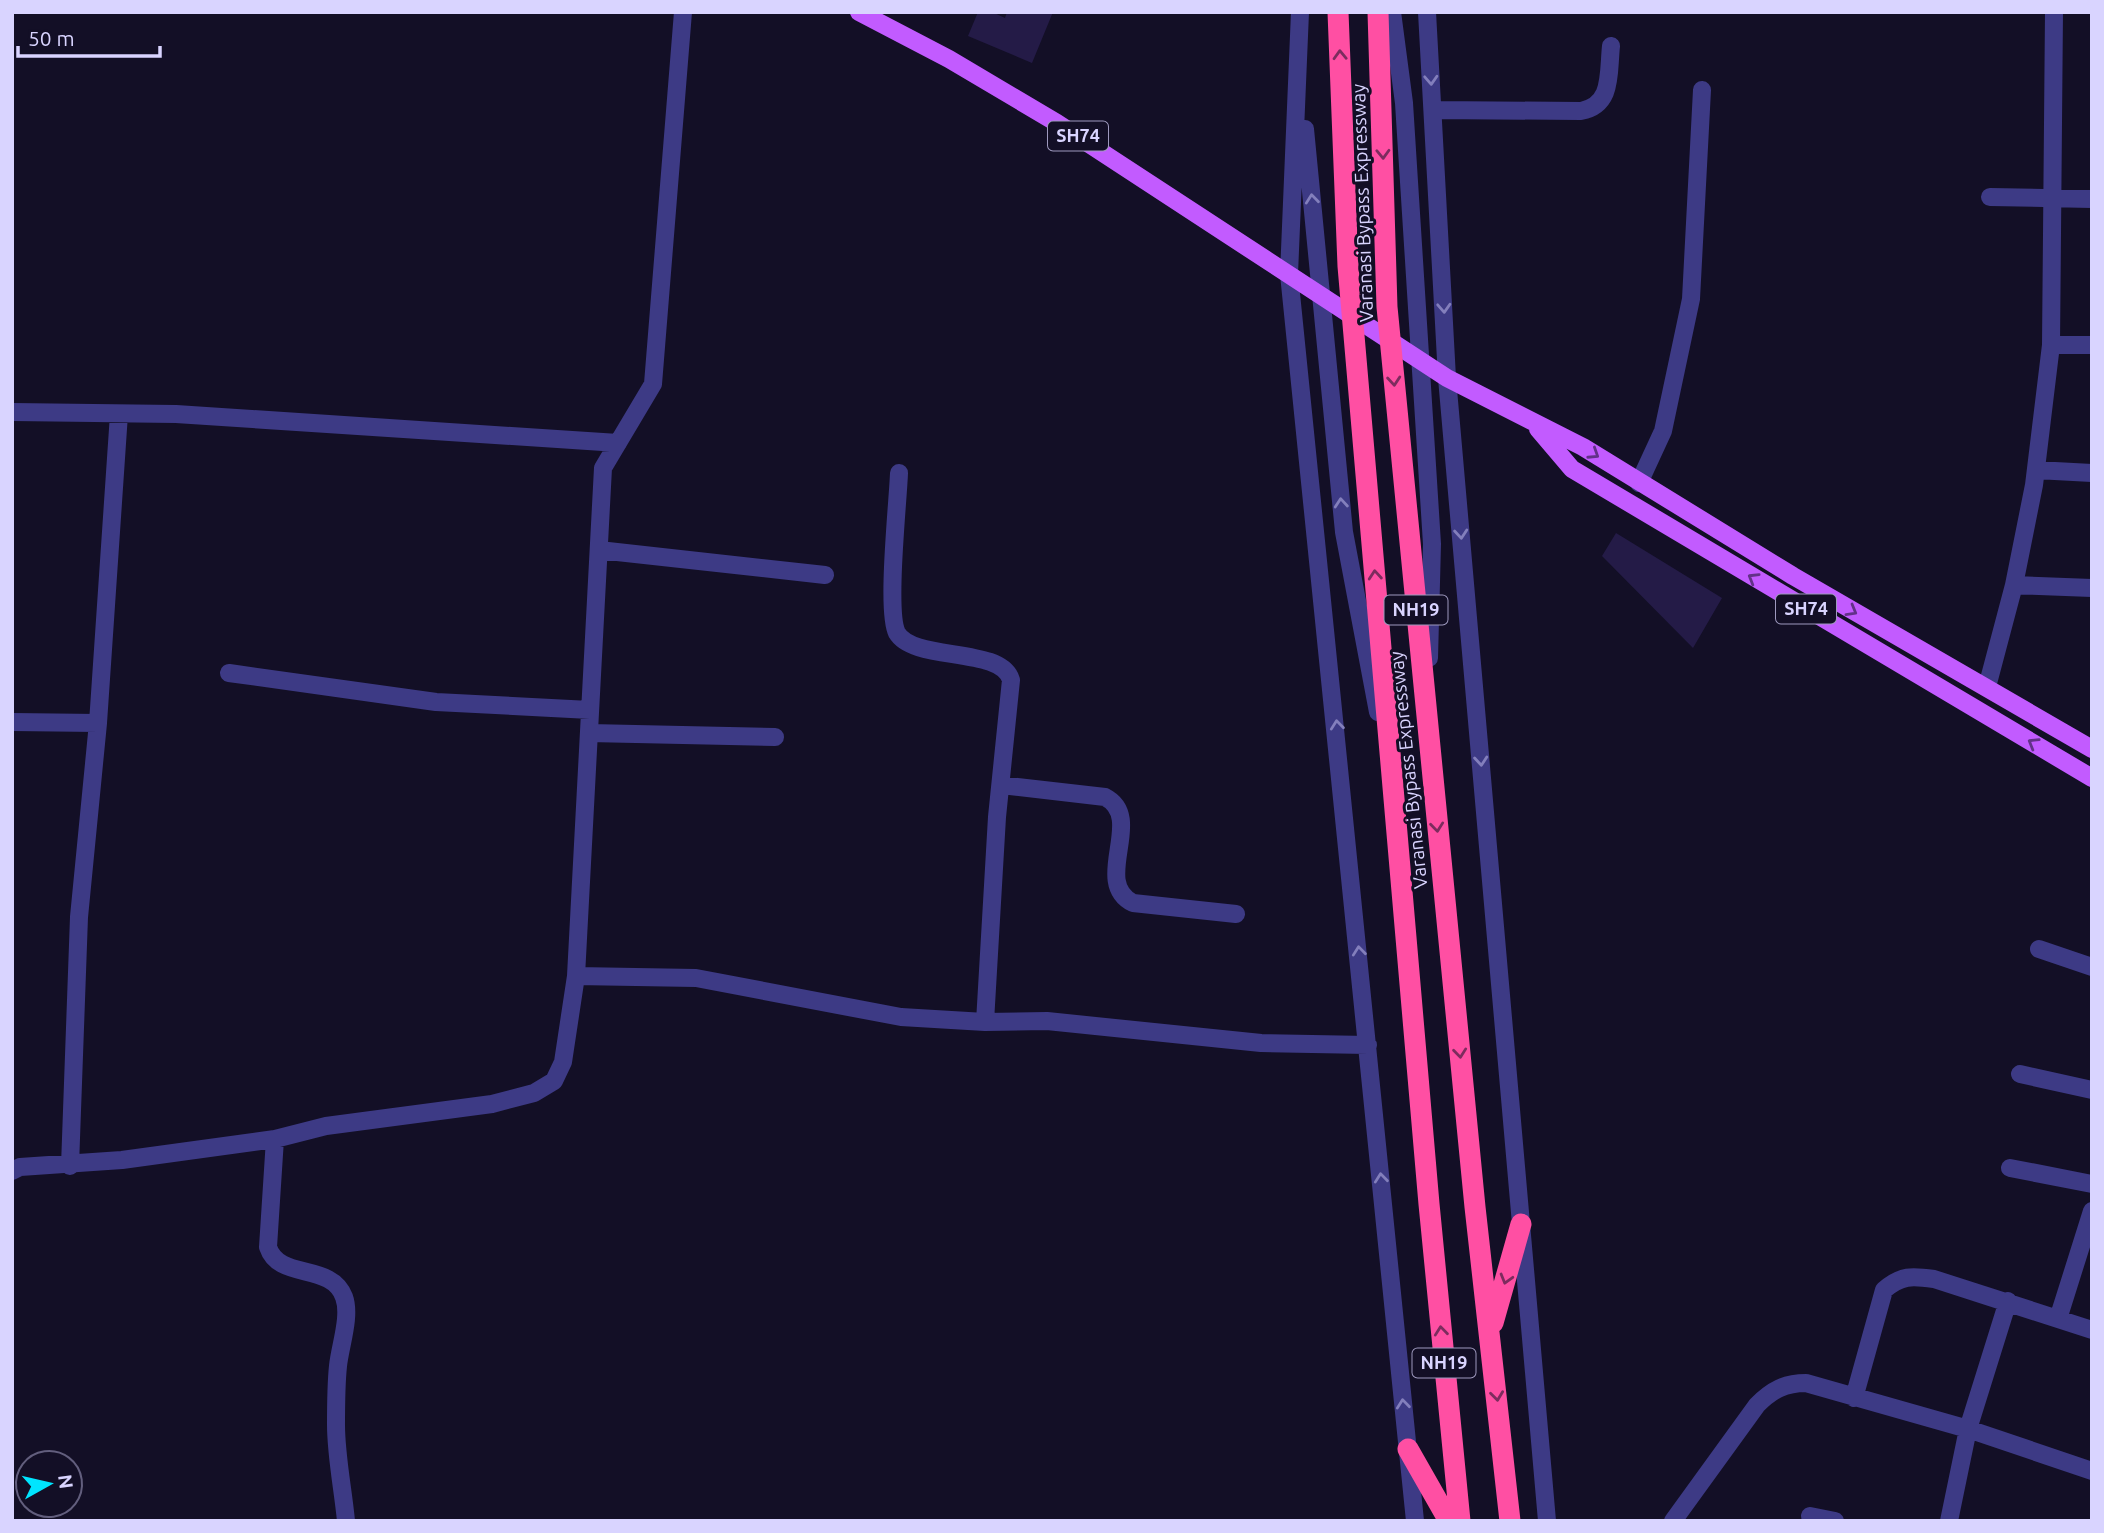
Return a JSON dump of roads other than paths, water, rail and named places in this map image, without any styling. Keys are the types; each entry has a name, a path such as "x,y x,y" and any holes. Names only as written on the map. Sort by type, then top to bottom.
{"highway":[{"name":"Varanasi Bypass Expressway","path":"1338,12 1348,266 1429,1204 1460,1521"},
{"name":"Varanasi Bypass Expressway","path":"1378,12 1387,307 1475,1207 1510,1521"},
{"path":"1490,1334 1521,1224"},
{"path":"1408,1449 1449,1521"}],"main road":[{"name":"SH74","path":"859,12 949,59 1057,123 1447,378 1533,424 1583,447 1793,576 2092,749"},
{"name":"SH74","path":"1533,424 1572,469 2092,778"}],"street":[{"path":"12,1171 20,1167 70,1166 275,1139 326,1126 492,1104 534,1093 554,1080 563,1062 576,976 603,468 653,384 683,12"},
{"path":"1300,12 1289,274 1415,1521"},
{"path":"1392,12 1404,103 1432,544 1428,736"},
{"path":"1427,12 1447,378 1547,1521"},
{"path":"1987,687 2014,585 2036,470 2051,345 2055,198 2052,51 2054,12"},
{"path":"1299,43 1344,532 1393,787"},
{"path":"1433,110 1593,109 1606,95 1611,46"},
{"path":"1639,483 1663,431 1691,299 1702,90"},
{"path":"1990,198 2092,199"},
{"path":"2051,345 2092,345"},
{"path":"12,412 241,418 618,443"},
{"path":"70,1166 79,917 98,723 119,414"},
{"path":"2036,470 2092,473"},
{"path":"899,473 893,607 897,633 904,641 995,663 1009,672 1010,705 1001,785 985,1022"},
{"path":"599,550 825,575"},
{"path":"2014,585 2092,588"},
{"path":"229,673 436,702 590,710"},
{"path":"12,722 98,723"},
{"path":"589,733 775,737"},
{"path":"1001,785 1105,797 1112,801 1121,817 1116,867 1117,887 1123,898 1133,903 1236,914"},
{"path":"2039,949 2092,967"},
{"path":"576,976 696,978 901,1017 985,1022 1047,1021 1261,1043 1368,1045"},
{"path":"2020,1074 2092,1090"},
{"path":"275,1139 268,1247 272,1258 284,1267 326,1279 337,1286 345,1306 338,1367 336,1429 346,1521"},
{"path":"2010,1168 2092,1184"},
{"path":"2058,1319 2092,1211"},
{"path":"1854,1398 1884,1290 1895,1279 1908,1276 1934,1279 2092,1330"},
{"path":"1949,1521 1968,1429 2008,1301"},
{"path":"1673,1521 1768,1394 1783,1386 1806,1384 1968,1429 2092,1471"},
{"path":"1810,1516 1835,1521"}]}
